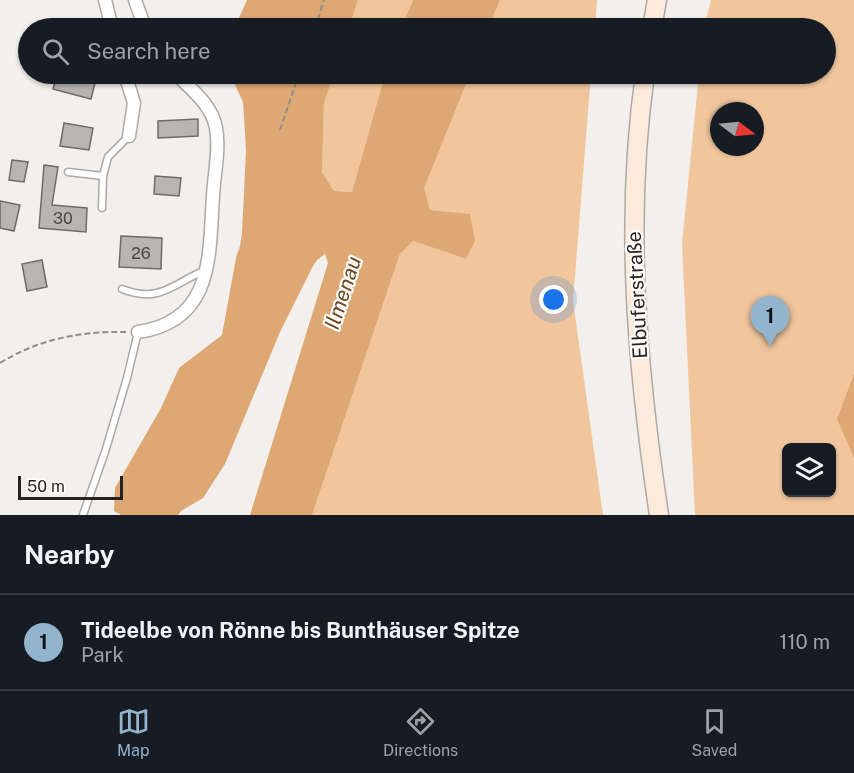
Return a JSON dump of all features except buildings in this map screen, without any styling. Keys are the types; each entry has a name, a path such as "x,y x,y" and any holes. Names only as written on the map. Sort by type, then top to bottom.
{"street":[{"path":"105,0 110,18"},
{"path":"135,0 141,18"},
{"path":"654,18 657,0"},
{"path":"128,84 134,103 129,136"},
{"path":"138,332 158,327 180,315 192,304 201,289 207,269 216,164 216,127 206,104 186,84"},
{"name":"Elbuferstraße","path":"644,84 635,169 634,281 643,396 659,515"}],"lane":[{"path":"102,208 103,176 108,157 129,136"},
{"path":"68,172 103,176"},
{"path":"122,289 139,295 156,295 207,269"},
{"path":"83,515 134,356 138,332"}],"path":[{"path":"318,18 324,0"},
{"path":"279,130 295,84"},
{"path":"0,363 27,348 56,338 91,332 138,332"}],"shaded area":[{"path":"358,0 413,0 405,18 352,18"},
{"path":"500,0 597,0 596,18 492,18"},
{"path":"711,0 854,0 854,515 695,515 682,244 698,84 836,84 836,18 706,18"},
{"path":"331,84 382,84 352,192 334,191 322,172 324,103"},
{"path":"466,84 590,84 573,301 603,515 312,515 400,254 413,241 466,259 450,212 430,210 423,188"}],"water":[{"path":"247,0 358,0 352,18 239,18"},
{"path":"413,0 500,0 492,18 405,18"},
{"name":"Ilmenau","path":"235,84 331,84 324,103 322,172 334,191 352,192 382,84 466,84 424,188 430,210 470,214 475,241 466,259 413,241 400,254 312,515 250,515 328,263 325,254 313,266 280,332 225,464 203,498 178,515 121,515 114,511 115,488 161,408 179,368 222,335 242,233 246,150 243,102"},
{"path":"854,374 854,458 837,419"}],"place":[{"name":"Tideelbe von Rönne bis Bunthäuser Spitze","path":"770,346"}]}
